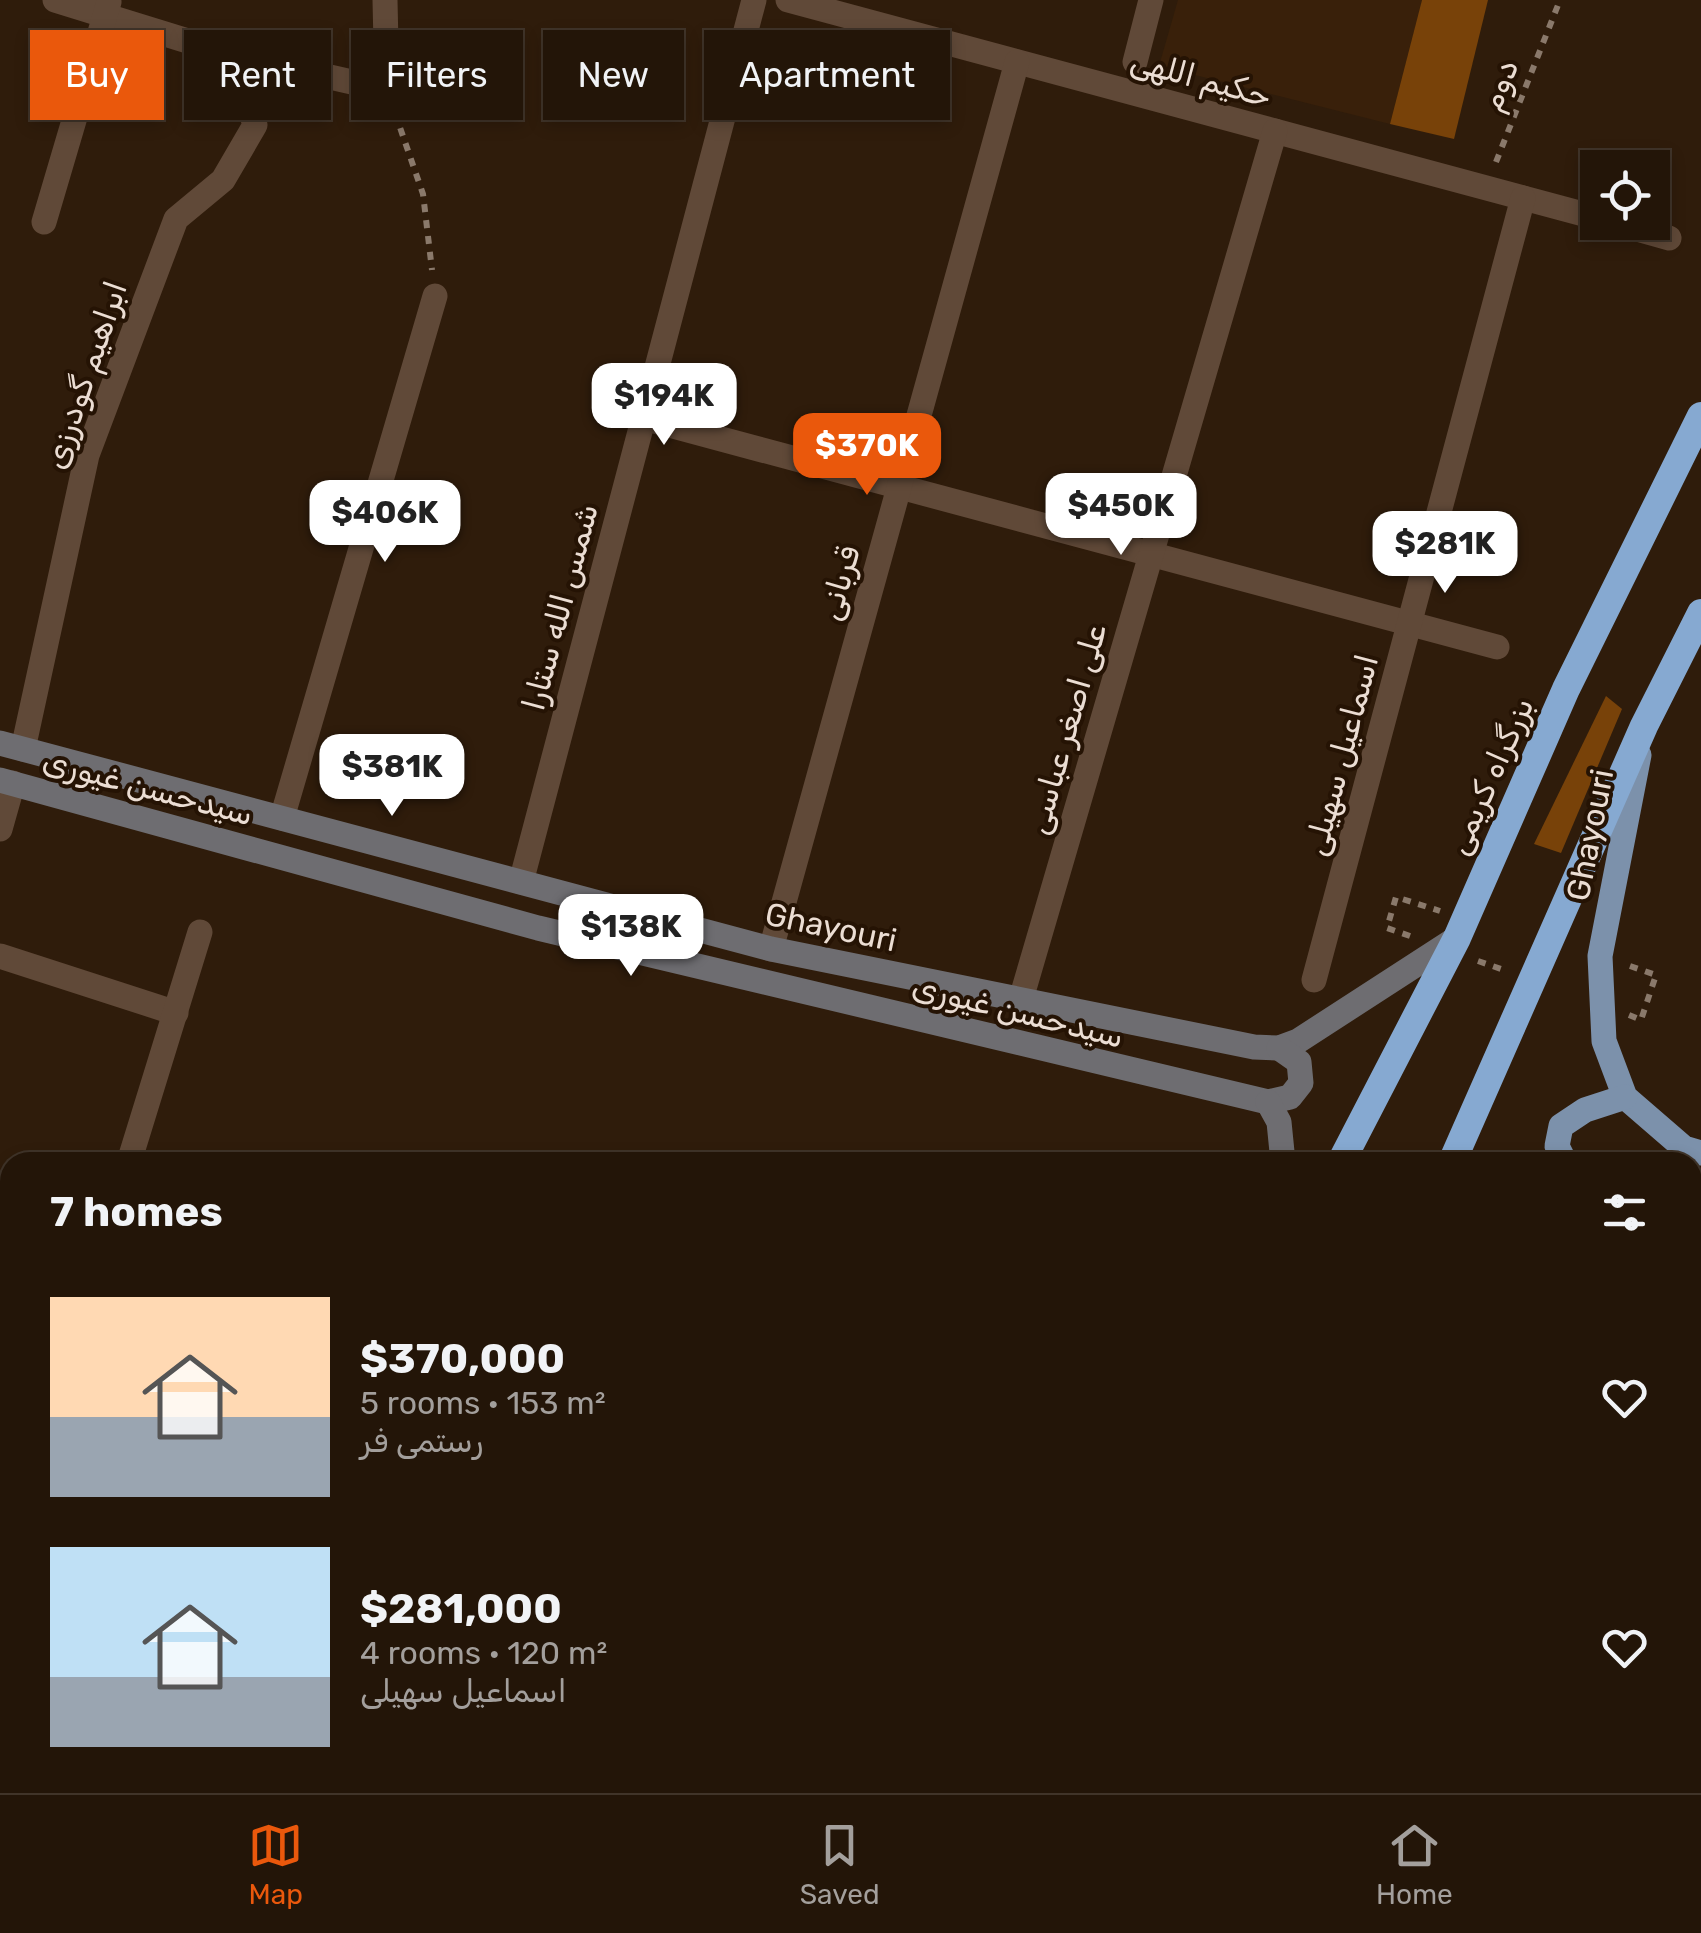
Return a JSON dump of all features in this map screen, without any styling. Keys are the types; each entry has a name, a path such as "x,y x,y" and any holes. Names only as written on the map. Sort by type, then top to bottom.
{"highway":[{"name":"بزرگراه کریمی","path":"1346,1152 1461,929 1566,690 1701,416"},
{"path":"1456,1152 1644,726 1701,613"}],"main road":[{"name":"Ghayouri","path":"1644,726 1600,956 1604,1041 1625,1097 1684,1148 1698,1152"},
{"name":"Ghayouri","path":"12,746 771,949 1279,1048"},
{"name":"سیدحسن غیوری","path":"7,782 538,928 1268,1102"},
{"path":"1279,1048 1298,1041 1461,929"},
{"path":"1279,1048 1299,1062 1302,1083 1290,1097 1268,1102 1279,1122 1281,1152"},
{"path":"1560,1152 1557,1146 1561,1126 1585,1110 1625,1097"}],"street":[{"path":"56,0 107,8 184,36"},
{"path":"385,0 386,30"},
{"name":"شمس الله ستارا","path":"522,882 754,0"},
{"name":"حکیم اللهی","path":"788,0 1580,213"},
{"path":"1135,62 1151,0"},
{"path":"44,222 107,8"},
{"name":"قربانی","path":"771,949 1017,62"},
{"name":"ابراهیم گودرزی","path":"12,746 94,437 176,219 223,180 256,125 254,120"},
{"name":"علی اصغر عباسی","path":"1021,999 1275,131"},
{"name":"اسماعیل سهیلی","path":"1314,980 1523,198"},
{"path":"282,818 435,296"},
{"path":"644,418 1497,647"},
{"path":"0,828 7,782"},
{"path":"131,1152 200,932"},
{"path":"0,956 176,1012"}],"path":[{"name":"دوم","path":"1485,188 1560,0"},
{"path":"398,120 423,194 435,296"},
{"path":"1396,897 1461,929"}],"shaded area":[{"path":"1178,0 1422,0 1390,124 1159,66"}],"building":[{"path":"1422,0 1488,0 1454,139 1390,124"},
{"path":"1606,696 1622,709 1561,853 1534,844"}]}
